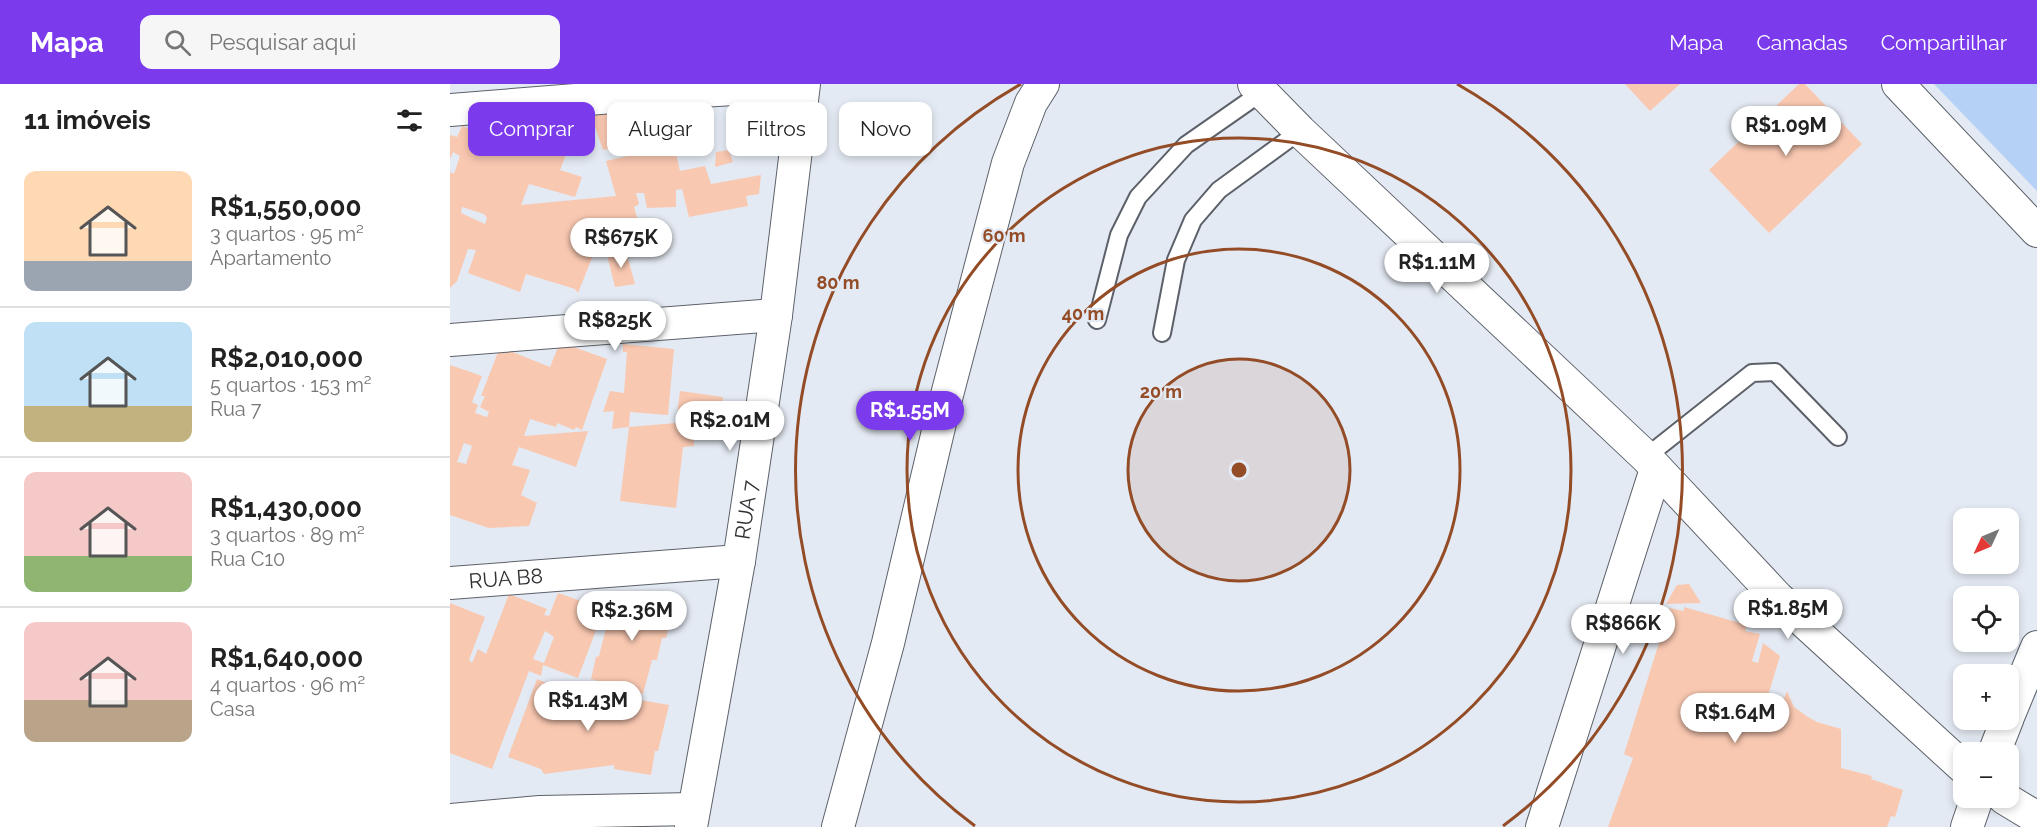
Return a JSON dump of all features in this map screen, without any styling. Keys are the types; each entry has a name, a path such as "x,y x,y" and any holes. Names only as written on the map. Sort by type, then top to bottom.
{"street":[{"path":"838,827 888,643 943,410 1008,163 1031,103 1043,84"},
{"path":"1898,84 2037,231"},
{"path":"450,110 650,94 804,85"},
{"name":"RUA 7","path":"692,818 739,561 776,315 804,85"},
{"path":"1258,88 1651,463 1777,597 1953,758"},
{"path":"450,340 776,315"},
{"path":"1542,827 1651,463"},
{"name":"RUA B8","path":"450,583 739,561"},
{"path":"2019,691 2037,647"},
{"path":"2019,807 2037,818"},
{"path":"1966,827 1973,808"},
{"path":"450,820 692,818"}],"lane":[{"path":"1097,320 1119,235 1138,197 1186,145 1258,88"},
{"path":"1162,333 1176,260 1193,220 1219,190 1300,130"},
{"path":"1651,463 1752,373 1775,372 1838,437"}],"shaded area":[{"path":"1934,84 2037,84 2037,191"}],"building":[{"path":"1625,84 1680,84 1650,111"},
{"path":"1799,84 1805,84 1862,144 1769,233 1709,170"},
{"path":"595,105 598,105 600,115 607,114 607,149 603,150 595,127"},
{"path":"462,126 468,128 468,156 565,156 560,170 582,177 575,197 529,184 521,205 616,196 606,161 627,156 677,156 680,171 705,166 711,184 761,175 759,194 746,196 748,206 689,217 682,189 676,190 676,207 647,208 644,193 636,193 639,204 634,207 642,235 622,242 600,235 598,242 604,243 599,255 594,253 578,293 575,289 526,274 520,292 468,273 476,250 468,249 457,281 450,288 450,172 454,174 460,156 453,152 450,159 450,135 457,137","holes":["462,207 484,214 487,218 485,224 461,213"]},
{"path":"726,150 726,156 731,156 733,162 715,167 716,152"},
{"path":"626,251 635,284 615,287 607,255"},
{"path":"560,342 607,359 582,430 576,427 574,430 557,423 556,427 530,419 524,436 588,431 576,467 519,447 512,465 530,470 521,495 537,503 529,526 489,528 450,515 450,365 482,376 472,402 478,405 475,413 487,417 489,412 480,407 485,396 481,396 500,347 550,367","holes":["464,443 472,446 466,464 457,462"]},
{"path":"623,344 674,349 668,415 630,412 629,427 612,429 614,411 603,412 610,391 624,393 627,352 623,352"},
{"path":"680,391 723,397 720,422 693,421 694,446 683,447 676,508 620,501 629,427 676,423"},
{"path":"1689,584 1701,603 1666,604 1677,585"},
{"path":"558,593 604,609 578,678 543,665 541,676 529,671 492,769 450,753 450,603 485,617 469,660 472,663 478,649 486,654 509,594 547,609 544,615 549,616","holes":["545,631 554,637 544,663 533,659"]},
{"path":"615,593 665,606 666,602 675,603 666,638 662,638 657,660 652,660 643,694 591,679"},
{"path":"1684,607 1747,625 1745,631 1760,634 1752,661 1758,663 1763,643 1780,656 1766,702 1780,709 1787,691 1794,707 1808,717 1841,729 1841,768 1872,776 1871,779 1903,790 1895,817 1891,816 1887,827 1608,827 1633,758 1624,754 1670,608 1684,611"},
{"path":"537,679 586,699 586,695 623,702 623,697 669,705 658,751 655,751 651,775 614,769 614,765 544,774 541,769 508,757"}]}
